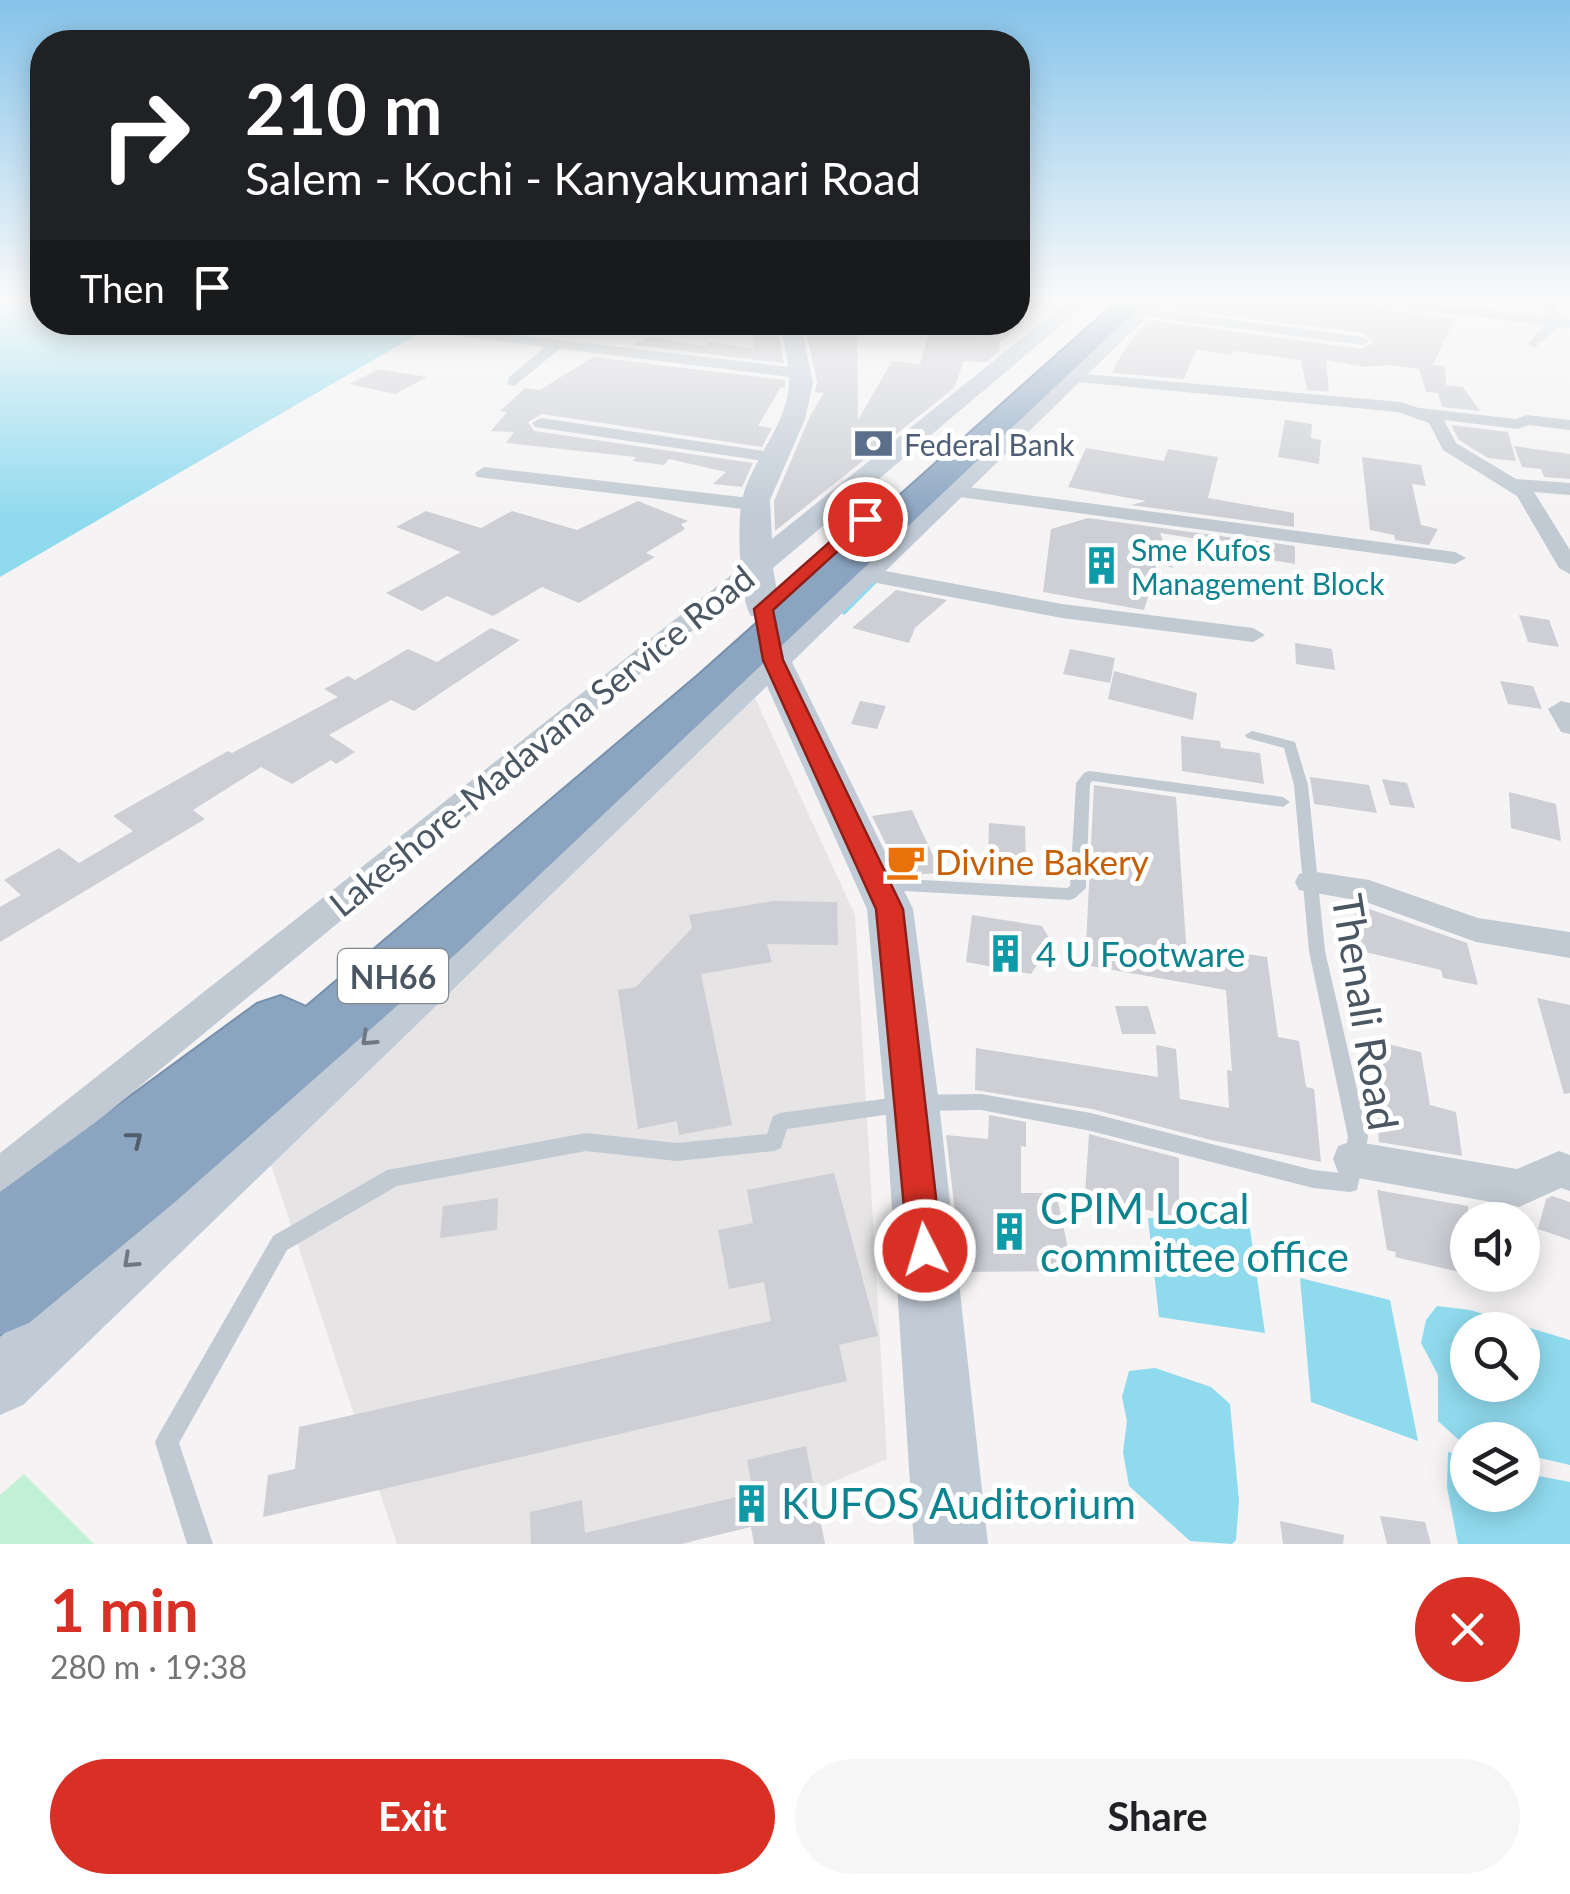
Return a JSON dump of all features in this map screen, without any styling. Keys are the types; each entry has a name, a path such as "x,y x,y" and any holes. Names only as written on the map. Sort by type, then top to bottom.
{"highway":[{"name":"NH66","path":"0,1239 110,1159 300,1009 1053,373"},
{"name":"NH66","path":"0,1294 144,1184 400,970 765,618"}],"street":[{"path":"514,381 523,373"},
{"path":"798,373 801,384 793,419 757,498 765,618 890,909 912,1103 951,1544"},
{"name":"Lakeshore-Madavana Service Road","path":"0,1382 1008,373"},
{"name":"Lakeshore-Madavana Service Road","path":"0,1177 765,618 864,574 1078,373"},
{"path":"1074,378 1401,407 1518,424 1526,420 1570,425"},
{"path":"1423,412 1436,420 1449,446 1525,492 1569,565"},
{"path":"541,423 777,458"},
{"path":"484,473 742,503 757,498"},
{"path":"1511,484 1570,489"},
{"path":"952,490 1455,558"},
{"path":"864,574 1062,612 1253,636"},
{"path":"1310,882 1369,891 1476,930 1570,944"},
{"path":"1352,1159 1519,1188 1559,1169 1570,1172"}],"lane":[{"name":"Thenali Road","path":"912,1103 980,1102 1090,1122 1350,1183 1358,1137 1317,950 1301,785 1290,744 1252,735"},
{"path":"878,884 1070,894 1078,888 1083,784 1089,776 1283,802"},
{"path":"200,1544 167,1442 280,1243 394,1177 586,1142 677,1152 774,1142 780,1122 912,1103"}],"shaded area":[{"path":"755,698 855,915 887,1459 686,1544 397,1544 270,1162"}],"green space":[{"path":"24,1474 94,1544 0,1544 0,1495"}],"water":[{"path":"0,373 351,373 0,577"},
{"path":"1148,1218 1249,1222 1265,1333 1159,1317"},
{"path":"1300,1278 1390,1300 1418,1441 1311,1402"},
{"path":"1437,1306 1477,1312 1450,1312 1450,1402 1540,1402 1540,1331 1570,1340 1570,1465 1540,1458 1540,1422 1450,1422 1450,1432 1438,1421 1438,1375 1421,1343 1426,1320"},
{"path":"1155,1368 1211,1387 1230,1404 1239,1501 1236,1540 1232,1544 1190,1541 1129,1486 1123,1452 1127,1421 1122,1397 1129,1371"},
{"path":"1448,1452 1450,1503 1447,1487"},
{"path":"1540,1476 1570,1482 1570,1544 1458,1544 1452,1512 1540,1512"}],"building":[{"path":"371,373 427,377 395,394 349,384"},
{"path":"567,373 727,373 785,380 785,388 781,387 758,426 772,428 762,447 542,414 528,422 534,431 753,463 742,487 713,484 726,472 669,459 664,465 633,461 636,457 506,443 514,432 491,431 507,412 500,411 525,388 540,390"},
{"path":"815,373 858,373 858,420 885,373 960,373 954,388 775,531 774,501 810,416 824,393 815,392"},
{"path":"1113,373 1186,373 1184,379"},
{"path":"1304,373 1327,373 1329,392 1307,390"},
{"path":"1420,373 1445,373 1446,385 1463,387 1480,411 1442,407 1438,393 1426,392"},
{"path":"1285,420 1312,424 1311,438 1321,440 1319,464 1278,457"},
{"path":"1451,425 1508,432 1516,461 1488,458 1459,440"},
{"path":"1514,446 1570,454 1570,479 1544,477 1541,469 1522,467"},
{"path":"1086,448 1164,461 1168,449 1218,457 1208,498 1294,513 1294,527 1131,505 1146,501 1068,487"},
{"path":"1362,457 1421,465 1426,486 1412,484 1421,525 1438,529 1429,545 1395,540 1394,535 1370,530"},
{"path":"638,501 688,521 681,524 685,529 646,553 655,557 579,603 542,587 493,616 447,596 422,611 386,593 461,552 396,527 426,511 481,528 512,511 577,530"},
{"name":"Sme Kufos Management Block","path":"1088,518 1295,546 1295,564 1248,556 1248,547 1160,533 1173,568 1155,563 1159,591 1149,593 1144,610 1043,592 1051,529"},
{"path":"896,590 947,600 915,628 909,643 852,628"},
{"path":"1519,615 1549,620 1559,647 1528,642"},
{"path":"491,628 520,640 414,711 391,700 329,735 355,752 336,764 331,760 292,784 261,767 193,810 205,819 0,942 0,907 21,895 4,880 59,848 79,863 133,831 113,816 228,751 232,753 338,697 324,689 348,676 355,680 408,649 437,662"},
{"path":"1295,643 1332,649 1335,670 1296,664"},
{"path":"1070,649 1115,658 1110,683 1063,674"},
{"path":"1114,671 1197,693 1193,720 1108,699"},
{"path":"1500,681 1533,686 1542,709 1508,704"},
{"path":"860,701 886,706 877,729 851,724"},
{"path":"1181,736 1220,741 1221,748 1260,753 1264,784 1182,771"},
{"path":"1310,777 1369,785 1377,813 1314,804"},
{"path":"1382,779 1407,783 1415,808 1390,805"},
{"path":"1094,785 1176,797 1187,957 1234,965 1233,952 1267,957 1278,1037 1299,1041 1306,1087 1314,1089 1321,1162 1211,1140 1092,1109 975,1090 976,1048 1158,1077 1156,1045 1176,1049 1180,1099 1229,1108 1227,1070 1232,1071 1226,990 1085,965"},
{"path":"1509,792 1556,804 1561,841 1511,828"},
{"path":"912,810 941,873 901,875 872,816"},
{"path":"989,823 1025,826 1026,867 988,862"},
{"path":"773,901 837,902 838,945 767,944 772,962 701,974 732,1125 679,1135 677,1121 638,1129 618,990 636,987 692,928 689,915"},
{"path":"1355,904 1467,943 1478,985 1443,978 1441,970 1357,950"},
{"name":"4 U Footware","path":"972,915 1042,926 1052,943 1031,974 966,962"},
{"path":"1537,998 1570,1005 1570,1093 1564,1094"},
{"path":"1115,1006 1148,1006 1156,1034 1122,1034"},
{"path":"1371,1040 1421,1052 1430,1105 1456,1112 1462,1156 1379,1142"},
{"name":"CPIM Local committee office","path":"989,1115 1026,1122 1026,1147 1021,1146 1021,1193 1056,1193 1073,1271 962,1272 946,1135 988,1139"},
{"path":"1089,1134 1179,1158 1179,1218 1085,1194"},
{"path":"834,1173 878,1336 839,1345 847,1381 263,1517 268,1475 295,1469 299,1427 771,1321 764,1282 729,1289 718,1230 753,1223 747,1190"},
{"path":"1377,1190 1450,1203 1450,1270 1395,1257 1396,1252 1387,1250"},
{"path":"1552,1196 1570,1202 1570,1240 1540,1230 1546,1199"},
{"path":"498,1198 497,1230 440,1238 443,1206"},
{"name":"KUFOS Auditorium","path":"806,1446 825,1544 754,1544 751,1527 680,1544 531,1544 530,1512 582,1500 585,1533 753,1493 747,1460"},
{"path":"1380,1516 1425,1522 1431,1544 1387,1544"},
{"path":"1280,1521 1344,1535 1343,1544 1283,1544"}],"waterway":[{"path":"844,612 875,581"}],"place":[{"name":"Federal Bank","path":"874,444"},
{"name":"Sme Kufos Management Block","path":"1101,566"},
{"name":"Divine Bakery","path":"905,861"},
{"name":"4 U Footware","path":"1006,953"},
{"name":"CPIM Local committee office","path":"1010,1232"},
{"name":"KUFOS Auditorium","path":"751,1503"}],"route":[{"path":"865,519 763,609 773,660 890,909 925,1250"}]}
